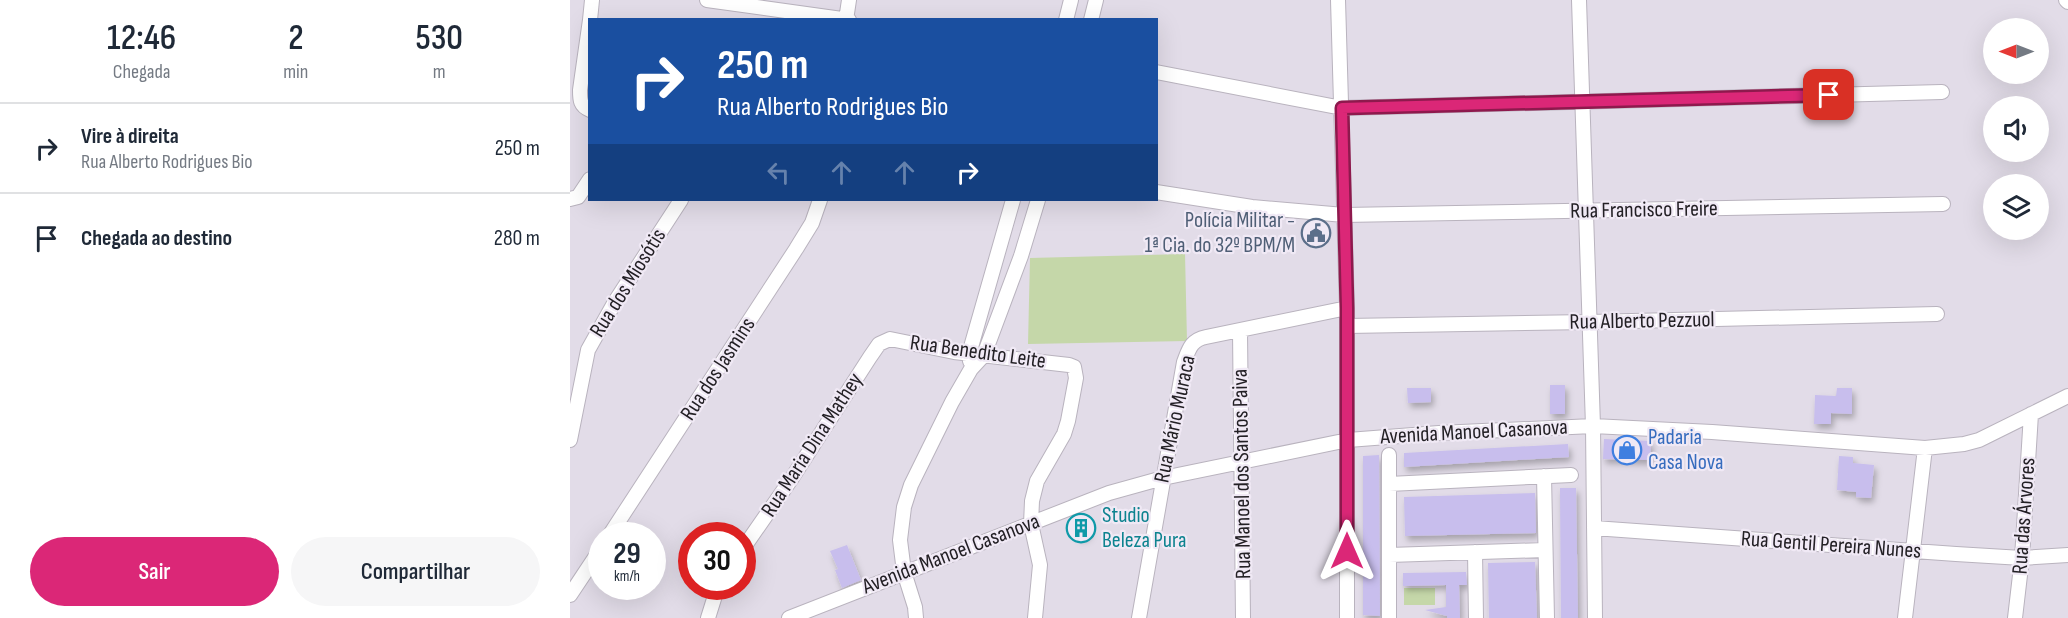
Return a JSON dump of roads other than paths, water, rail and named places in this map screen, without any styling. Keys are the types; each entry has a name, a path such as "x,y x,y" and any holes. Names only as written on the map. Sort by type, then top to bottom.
{"street":[{"path":"590,18 592,0"},
{"path":"706,0 840,18"},
{"path":"847,18 849,0"},
{"path":"1066,18 1071,0"},
{"path":"1092,18 1096,0"},
{"path":"1338,0 1347,308 1347,618"},
{"path":"1579,0 1593,426 1595,618"},
{"path":"586,108 580,101 580,90 588,34"},
{"path":"1158,72 1342,108 1942,92"},
{"path":"570,199 578,197 588,182"},
{"name":"Rua Francisco Freire","path":"1158,192 1252,207 1344,215 1943,204"},
{"name":"Rua dos Miosótis","path":"570,440 575,400 588,350 616,300 680,201"},
{"name":"Rua dos Jasmins","path":"618,522 796,249 812,223 820,201"},
{"path":"971,369 969,354 1013,201"},
{"path":"916,618 904,572 900,540 900,524 911,485 952,402 971,369 984,355 1021,255 1038,201"},
{"name":"Rua Mário Muraca","path":"1139,618 1163,478 1189,348 1201,338 1347,308"},
{"name":"Rua Alberto Pezzuol","path":"1347,326 1936,314"},
{"name":"Rua Manoel dos Santos Paiva","path":"1240,331 1243,618"},
{"name":"Rua Benedito Leite","path":"882,341 890,339 969,354 1074,367 1075,387 1068,421 1064,434 1037,481 1032,501 1031,524"},
{"name":"Rua Maria Dina Mathey","path":"756,530 882,341"},
{"name":"Avenida Manoel Casanova","path":"789,618 1109,493 1163,478 1348,440 1593,426 1925,448 1979,440 2068,396"},
{"name":"Rua das Árvores","path":"2015,618 2022,558 2031,414"},
{"path":"1905,618 1925,448"},
{"path":"1389,455 1389,618"},
{"path":"1389,484 1570,475"},
{"path":"1544,476 1547,618"},
{"path":"1031,524 1040,565 1035,618"},
{"name":"Rua Gentil Pereira Nunes","path":"1594,528 2022,558 2068,555"},
{"path":"1389,555 1545,550"},
{"path":"1475,552 1476,618"},
{"path":"570,595 588,568"},
{"path":"708,618 714,600"}],"place":[{"name":"Polícia Militar - 1ª Cia. do 32º BPM/M","path":"1316,233"},
{"name":"Padaria Casa Nova","path":"1627,450"},
{"name":"Studio Beleza Pura","path":"1081,528"}]}
